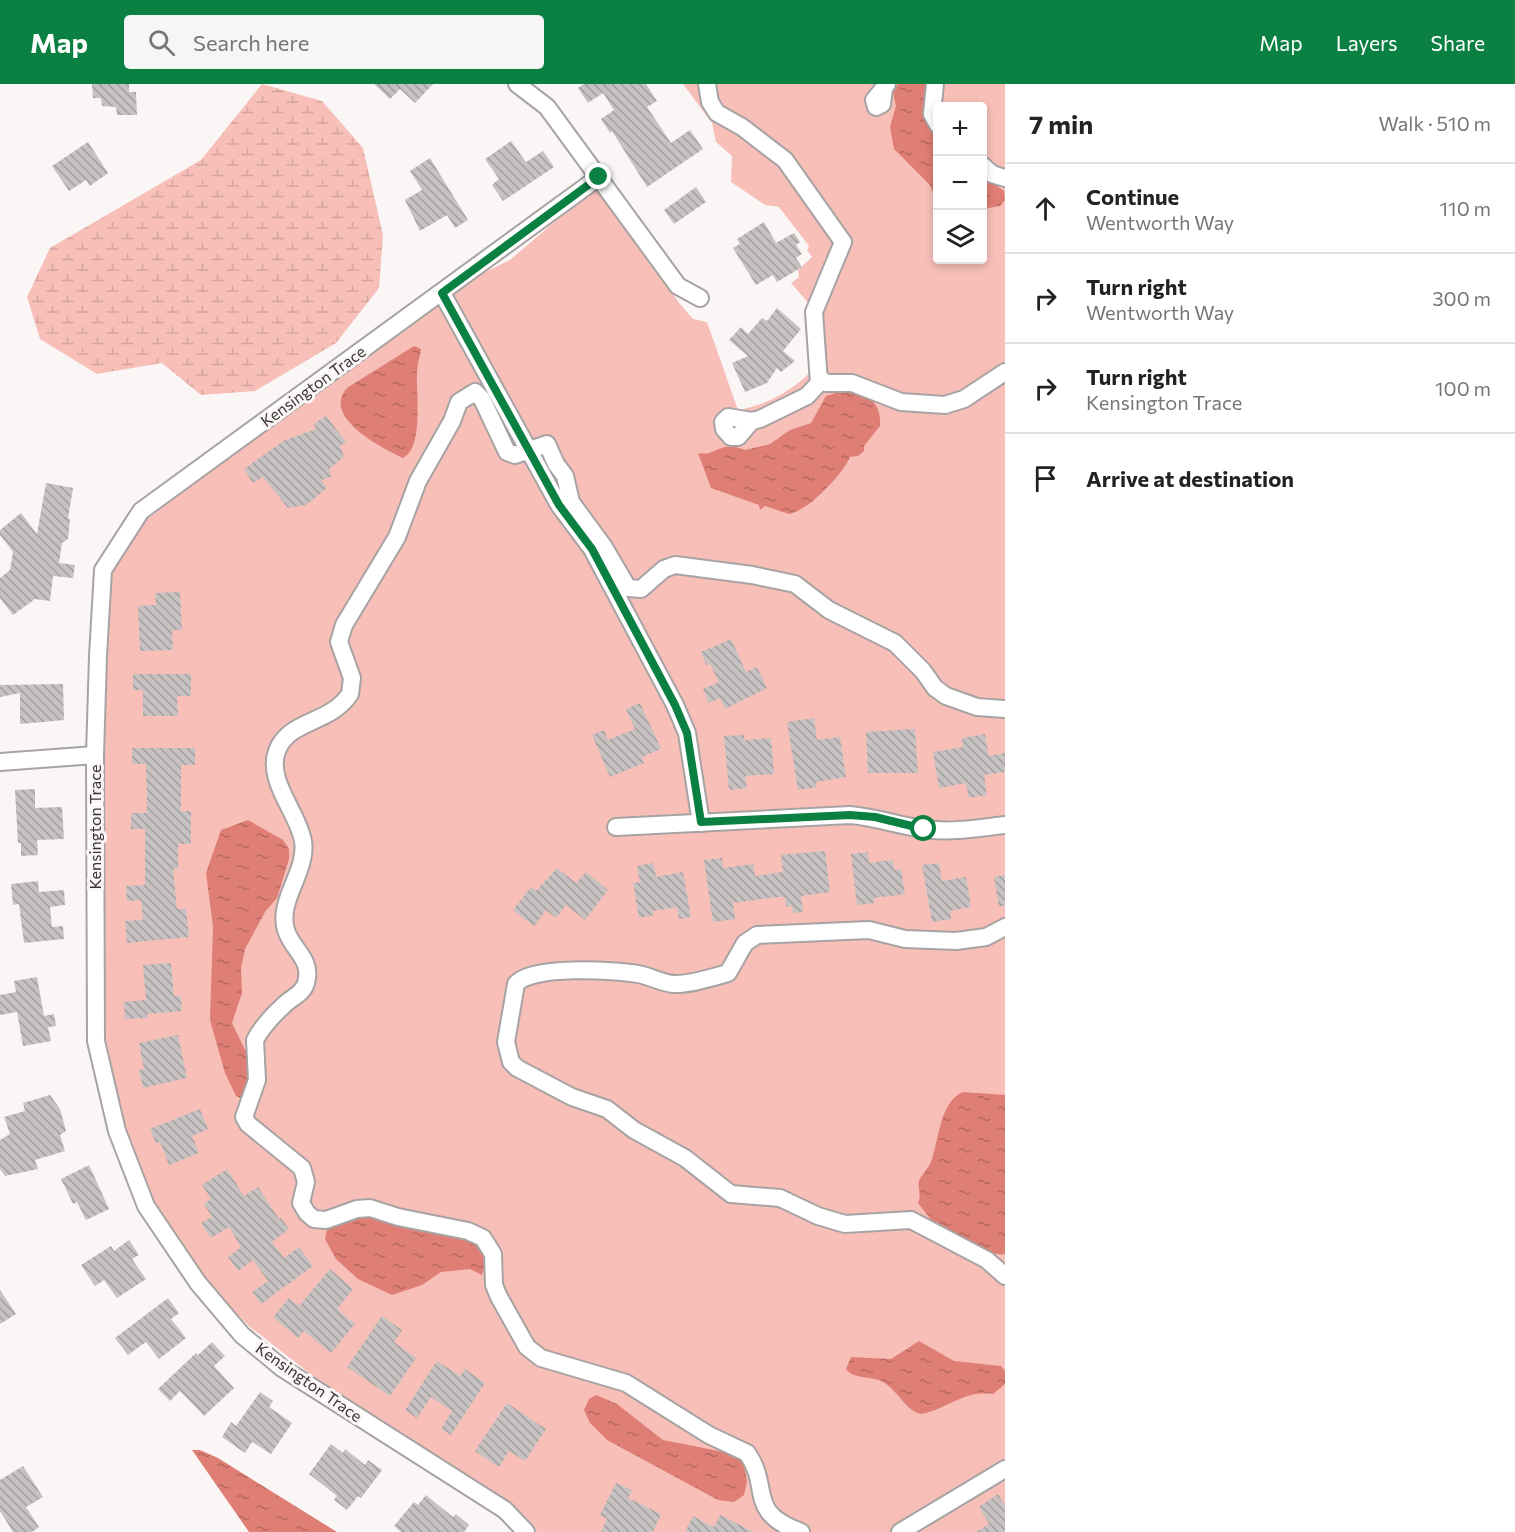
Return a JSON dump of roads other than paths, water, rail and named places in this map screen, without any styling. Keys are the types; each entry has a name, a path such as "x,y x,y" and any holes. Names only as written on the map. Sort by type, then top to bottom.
{"street":[{"path":"518,84 547,107 678,286 700,298"},
{"path":"707,84 710,102 717,113 742,127 785,160 802,187 842,240 840,253 822,288 814,312 816,353 821,379 816,388 807,396 752,421"},
{"path":"933,102 935,84"},
{"path":"987,170 992,174 1005,178"},
{"name":"Kensington Trace","path":"526,1532 505,1510 282,1368 242,1335 198,1283 146,1206 117,1131 96,1041 95,755 103,570 141,511 599,177"},
{"path":"442,293 559,505 592,549 675,705 687,733 701,822"},
{"path":"821,379 826,382 852,383 901,402 945,405 964,399 1005,372"},
{"path":"801,1532 777,1522 767,1510 752,1462 745,1452 709,1435 686,1418 626,1383 541,1358 530,1350 495,1288 493,1254 483,1238 468,1231 398,1218 370,1208 357,1209 326,1220 314,1219 301,1203 306,1179 302,1168 244,1119 244,1113 257,1080 255,1040 282,1006 303,991 308,976 304,959 285,927 287,909 302,859 304,842 276,770 278,750 289,732 325,717 350,694 352,678 339,642 344,625 397,537 418,481 452,421 459,402 471,393 478,393 507,452 515,455 547,444 557,467 565,476 571,502 603,547 628,588 641,589 664,569 675,565 752,575 795,584 830,610 895,643 923,671 935,688 946,696 977,707 1005,709"},
{"path":"0,762 95,755"},
{"path":"616,827 850,815 875,817 924,829 950,831 1005,825"},
{"path":"1005,927 986,937 956,941 905,939 869,930 757,935 745,943 728,972 680,984 668,983 637,973 599,971 530,975 516,984 507,1042 512,1062 517,1068 578,1099 607,1109 634,1130 685,1158 731,1194 780,1198 845,1224 911,1220 987,1260 1005,1276"},
{"path":"900,1532 1005,1469"}],"water":[{"path":"898,84 928,84 933,110 933,193 930,185 894,149 890,127 896,106 893,93"},
{"path":"987,179 1004,191 1005,200 1000,206 987,208"},
{"path":"414,346 421,349 417,370 418,419 414,443 410,452 403,458 357,430 342,410 341,399 347,388"},
{"path":"842,391 865,396 875,404 880,417 880,426 864,446 864,451 858,456 850,457 833,482 806,506 789,514 765,506 760,510 759,505 711,488 698,453 710,453 729,446 745,450 770,444 790,430 811,423 826,396"},
{"path":"248,820 283,840 289,849 289,859 277,898 265,912 245,949 241,968 242,993 232,1023 248,1056 249,1082 240,1098 236,1096 225,1073 210,1020 213,927 206,873 221,830"},
{"path":"963,1092 1005,1095 1005,1254 988,1252 979,1248 937,1222 933,1222 918,1203 919,1181 931,1162 945,1112 955,1097"},
{"path":"358,1213 471,1236 484,1253 485,1263 482,1275 470,1269 441,1272 422,1285 392,1295 358,1279 336,1259 325,1239 328,1225"},
{"path":"919,1341 954,1361 1001,1366 1005,1371 1005,1384 993,1394 973,1394 921,1414 910,1409 887,1384 877,1379 857,1376 846,1369 851,1357 891,1359"},
{"path":"596,1395 617,1404 663,1440 734,1454 743,1460 747,1481 744,1495 734,1502 718,1500 607,1440 590,1423 584,1410 589,1399"},
{"path":"192,1450 200,1450 218,1458 337,1532 249,1532"}]}
